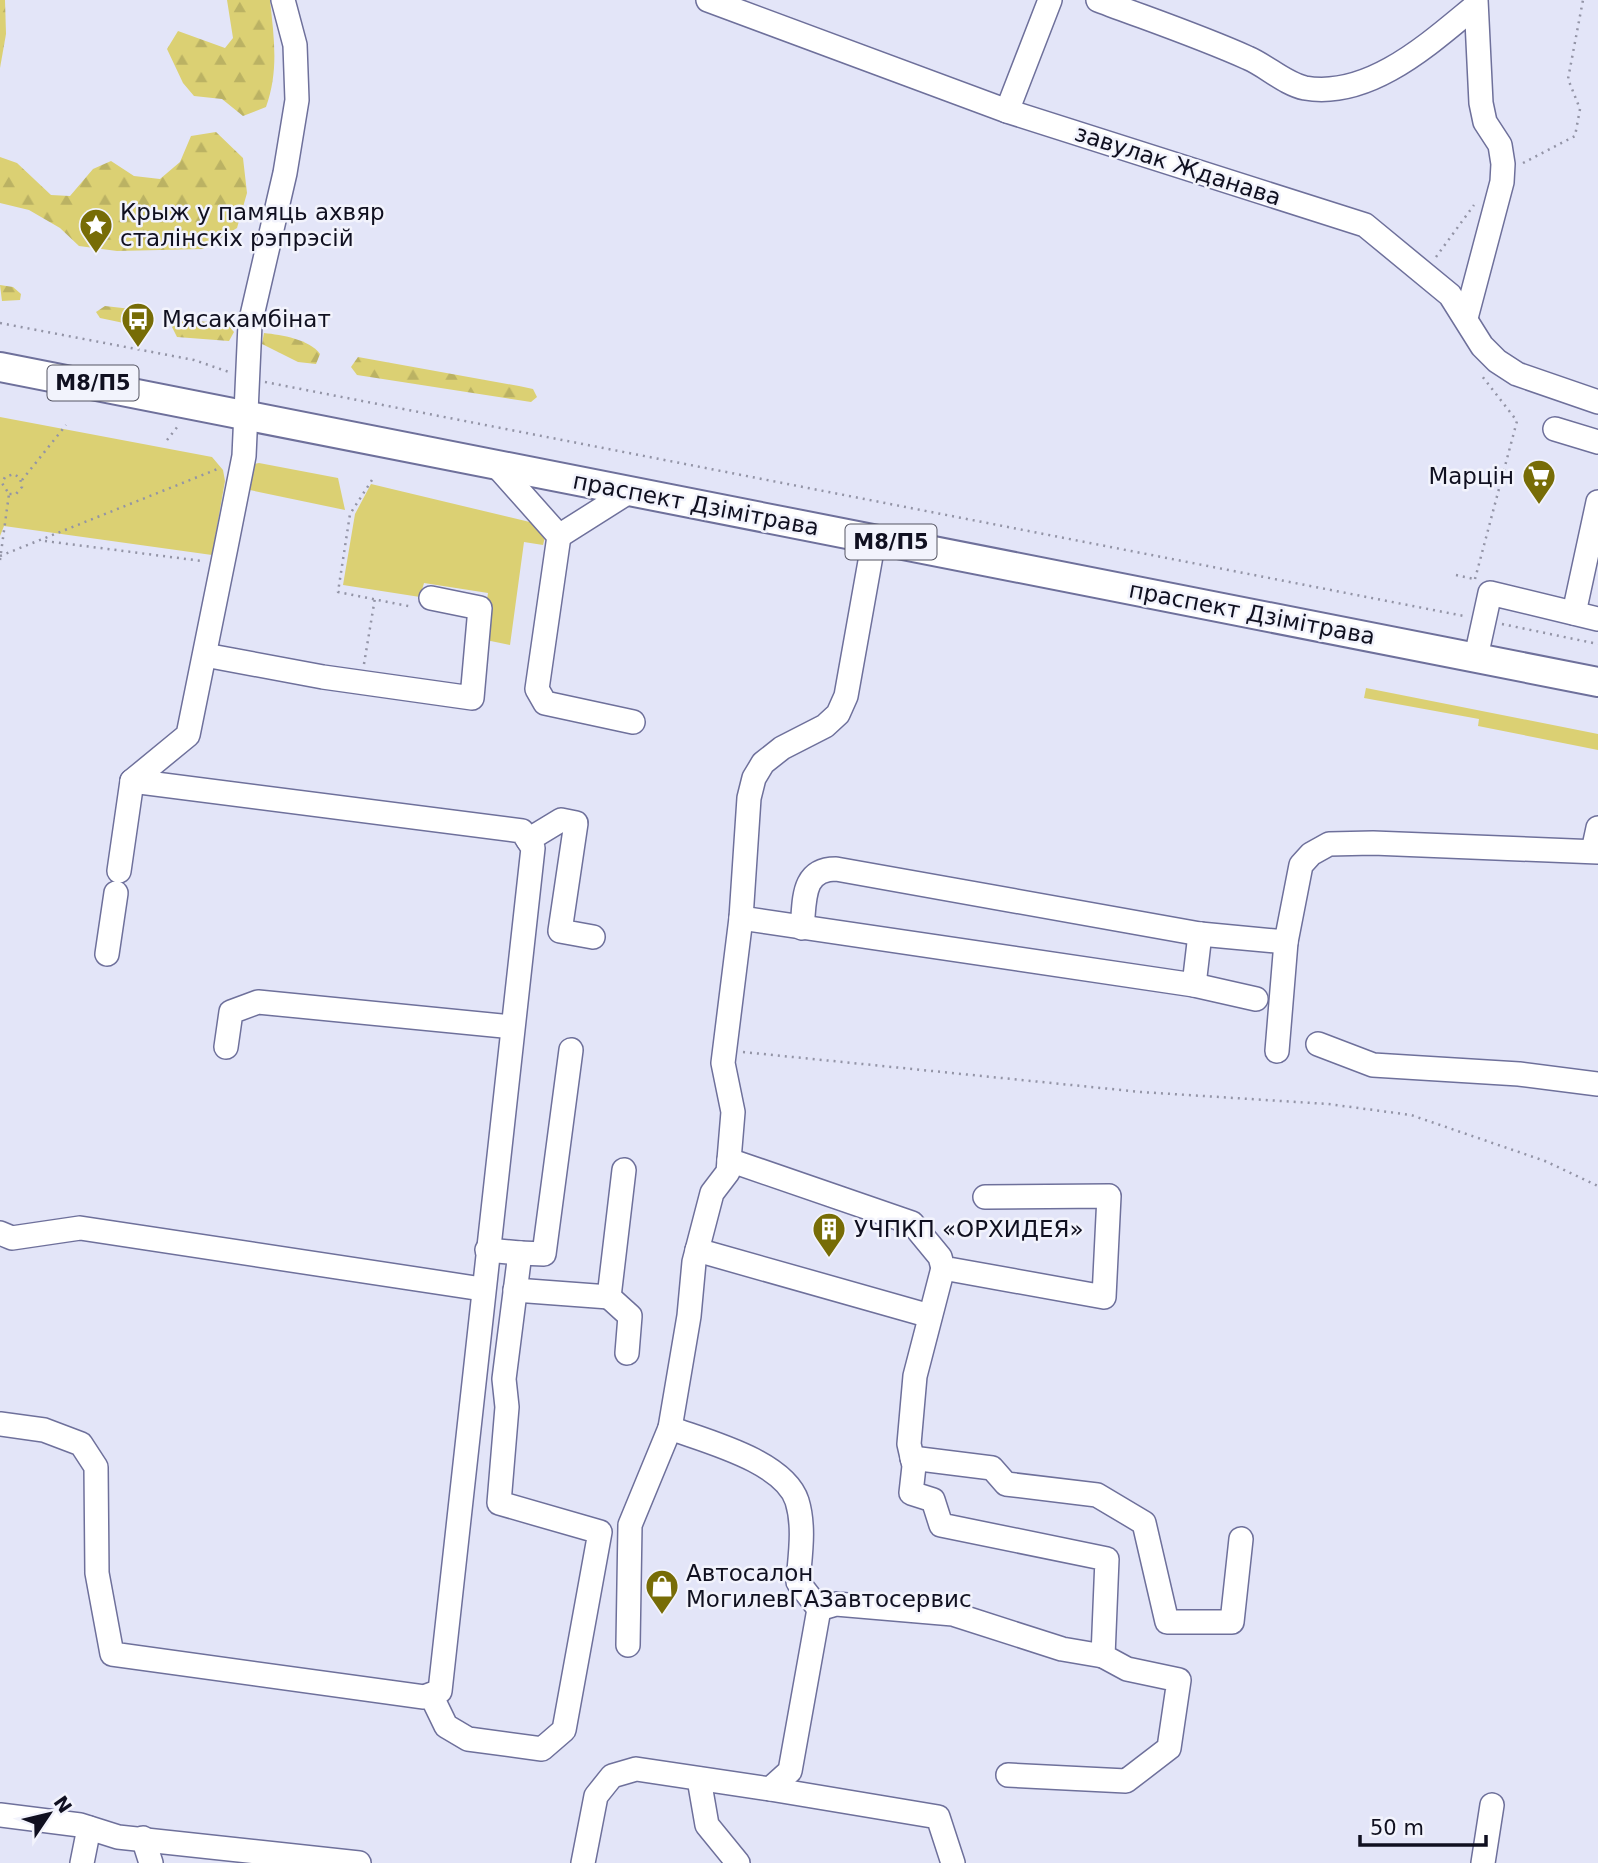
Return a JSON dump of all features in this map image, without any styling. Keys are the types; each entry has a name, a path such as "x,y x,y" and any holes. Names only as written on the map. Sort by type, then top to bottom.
{"main road":[{"name":"праспект Дзімітрава","path":"0,367 245,413 627,493 1598,682"}],"street":[{"path":"107,954 132,781 188,735 244,456 250,324 285,173 298,100 295,45 283,0"},
{"name":"завулак Жданава","path":"708,0 1007,111 1366,225 1450,295 1482,346 1497,361 1517,374 1598,402"},
{"path":"1007,111 1050,0"},
{"path":"1098,0 1250,58 1302,87 1322,89 1353,84 1390,68 1432,42 1475,3"},
{"path":"1466,318 1503,174 1500,145 1485,122 1481,103 1475,3"},
{"path":"1555,429 1598,442"},
{"path":"495,464 559,536"},
{"path":"627,493 559,536 537,689 545,703 633,722"},
{"path":"1574,613 1591,571 1598,502"},
{"path":"628,1645 630,1525 670,1428 697,1250 712,1193 728,1171 733,1112 723,1063 741,918 749,798 754,778 763,763 782,748 825,726 838,714 846,696 874,539"},
{"path":"1476,657 1490,593 1598,619"},
{"path":"205,655 471,698 480,608 430,598"},
{"path":"0,1424 44,1430 81,1444 96,1467 97,1573 112,1654 424,1698 440,1691 482,1289 533,848 522,831 132,781"},
{"path":"528,840 561,820 576,824 560,932 593,937"},
{"path":"1277,1051 1286,942 1301,865 1311,854 1329,844 1595,851 1598,828"},
{"path":"802,928 806,885 813,875 825,869 836,869 1200,934 1286,942"},
{"path":"741,918 1194,985 1256,999"},
{"path":"1194,985 1200,934"},
{"path":"226,1047 231,1012 258,1002 512,1027"},
{"path":"1318,1044 1373,1065 1519,1074 1598,1084"},
{"path":"487,1250 544,1254 571,1050"},
{"path":"729,1160 912,1223 940,1257 943,1268 915,1376 909,1444 912,1458 911,1493 933,1500 941,1525 1107,1559 1103,1656"},
{"path":"609,1297 624,1170"},
{"path":"943,1268 1104,1297 1109,1196 985,1197"},
{"path":"0,1233 12,1238 80,1228 482,1289"},
{"path":"697,1250 930,1316"},
{"path":"430,1695 446,1726 468,1738 542,1749 564,1730 600,1532 499,1503 507,1407 504,1379 520,1252"},
{"path":"515,1290 609,1297 630,1316 627,1353"},
{"path":"670,1428 741,1454 780,1477 796,1499 800,1518 798,1582 819,1609 790,1771 770,1789"},
{"path":"912,1458 992,1468 1006,1484 1097,1495 1144,1523 1167,1622 1232,1622 1241,1539"},
{"path":"819,1609 836,1604 953,1614 1062,1649 1103,1656 1127,1669 1180,1680 1169,1748 1126,1781 1008,1775"},
{"path":"583,1863 596,1796 612,1776 636,1769 938,1817 953,1863"},
{"path":"699,1779 707,1825 738,1863"},
{"path":"1483,1863 1492,1805"},
{"path":"0,1815 89,1828 118,1837 143,1838 227,1855 357,1863"},
{"path":"82,1863 89,1828"},
{"path":"143,1838 151,1863"}],"path":[{"path":"1503,174 1575,135 1580,110 1568,79 1583,0"},
{"path":"1424,273 1477,202"},
{"path":"0,323 194,360 247,379 578,441 1114,550 1598,644"},
{"path":"1475,579 1517,421 1477,369 1482,346"},
{"path":"9,494 21,490 22,480 66,425"},
{"path":"167,440 180,425"},
{"path":"22,480 14,474 5,477 2,486 9,494 0,558 228,465"},
{"path":"372,480 350,514 338,592 427,610 430,598"},
{"path":"43,541 223,564"},
{"path":"361,682 375,598"},
{"path":"725,1051 1141,1092 1328,1104 1411,1115 1545,1161 1598,1186"}],"green space":[{"path":"0,0 5,0 6,34 0,68"},
{"path":"227,0 270,0 274,54 270,94 266,107 243,116 222,99 194,96 183,83 167,49 178,31 225,48 233,38"},
{"path":"216,132 243,158 247,193 237,228 203,249 117,251 79,246 60,228 29,210 0,203 0,157 17,163 51,195 70,196 93,169 111,161 134,176 160,179 180,162 191,136"},
{"path":"0,285 13,287 21,294 20,300 2,301"},
{"path":"105,306 131,309 144,314 146,321 138,326 100,318 96,312"},
{"path":"179,320 226,323 234,332 229,341 177,337 172,327"},
{"path":"264,333 309,345 320,354 316,364 298,362 262,344"},
{"path":"358,357 533,389 537,397 531,402 357,375 351,367"},
{"path":"0,417 212,457 223,470 225,481 212,555 4,526 0,536"},
{"path":"254,464 338,478 345,510 245,489"},
{"path":"371,484 538,524 545,537 543,545 524,542 510,645 481,639 488,593 424,583 420,597 343,585 355,514"},
{"path":"1366,688 1598,734 1598,750 1478,726 1479,719 1364,698"}],"place":[{"name":"Крыж у памяць ахвяр сталінскіх рэпрэсій","path":"96,255"},
{"name":"Мясакамбінат","path":"138,349"},
{"name":"Марцін","path":"1539,506"},
{"name":"УЧПКП «ОРХИДЕЯ»","path":"829,1259"},
{"name":"Автосалон МогилевГАЗавтосервис","path":"662,1616"}]}
